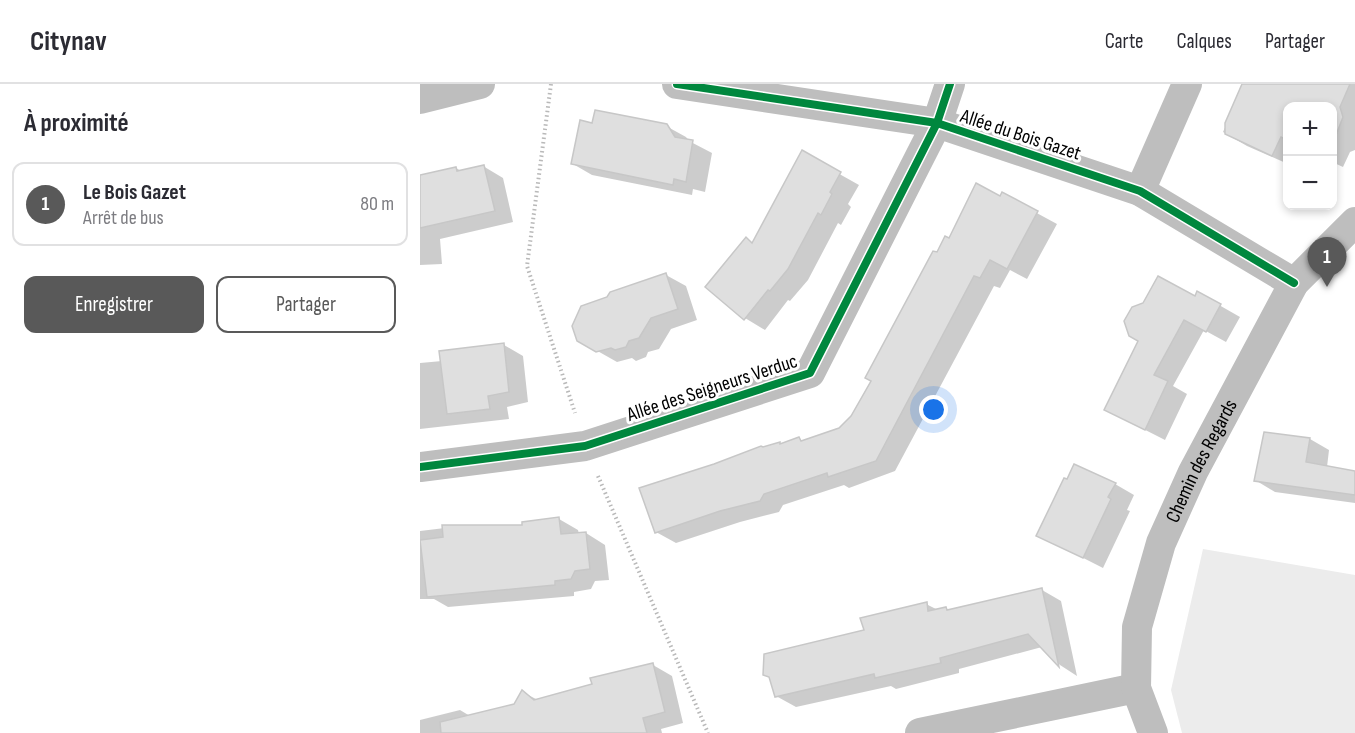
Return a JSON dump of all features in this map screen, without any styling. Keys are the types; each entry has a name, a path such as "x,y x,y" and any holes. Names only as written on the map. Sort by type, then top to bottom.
{"street":[{"path":"420,99 480,84"},
{"name":"Allée du Bois Gazet","path":"677,84 937,123 1140,191 1294,283"},
{"name":"Allée des Seigneurs Verduc","path":"420,467 585,446 810,373 937,123 950,84"},
{"path":"1140,191 1188,84"},
{"name":"Chemin des Regards","path":"1153,733 1136,688 1137,627 1161,543 1193,472 1294,283 1355,222"},
{"path":"920,733 1136,688"}],"shaded area":[{"path":"1203,549 1355,575 1355,733 1182,733 1171,690"}],"building":[{"path":"1242,84 1350,84 1340,107 1343,117 1337,132 1337,102 1283,102 1283,138 1281,137 1272,156 1225,134 1225,123"},
{"path":"595,110 667,124 675,137 693,140 686,182 674,179 673,185 571,164 580,120 592,123"},
{"path":"802,150 841,172 821,215 818,213 788,269 744,320 705,287 746,237 752,243"},
{"path":"484,165 495,211 420,228 420,175 456,167 457,171"},
{"path":"976,183 1000,196 1002,192 1038,211 1007,269 990,260 980,278 974,276 876,461 828,477 827,473 764,494 760,501 720,511 655,533 639,488 761,446 780,442 780,444 799,437 801,441 839,428 851,416 871,381 865,378 933,251 937,252 945,236 949,238"},
{"path":"666,273 678,309 651,318 639,338 629,341 626,347 596,352 577,341 572,326 581,306 607,297 610,292"},
{"path":"1158,276 1195,296 1197,291 1221,304 1206,332 1184,320 1154,375 1168,381 1145,430 1104,410 1138,341 1129,336 1124,321 1132,307 1143,303"},
{"path":"504,343 509,392 488,396 490,409 447,414 439,351"},
{"path":"1264,432 1310,438 1306,462 1355,471 1355,495 1254,481"},
{"path":"1074,464 1116,483 1108,497 1111,499 1083,558 1036,536 1064,478 1067,479"},
{"path":"559,517 561,534 586,532 590,569 575,571 571,579 555,581 555,585 427,597 420,540 443,537 442,525 522,525 522,522"},
{"path":"1042,588 1059,667 1028,634 940,658 941,663 875,678 874,674 775,697 769,677 763,675 764,654 864,630 860,618 927,602 928,611 946,607 947,610"},
{"path":"653,663 665,712 643,718 647,733 441,733 440,722 514,704 522,690 534,700 592,684 590,678"}],"cycle path":[{"path":"677,84 937,123 1140,191 1294,283"},
{"path":"420,467 585,446 810,373 937,123 950,84"}],"place":[{"name":"Le Bois Gazet","path":"1327,287"}]}
